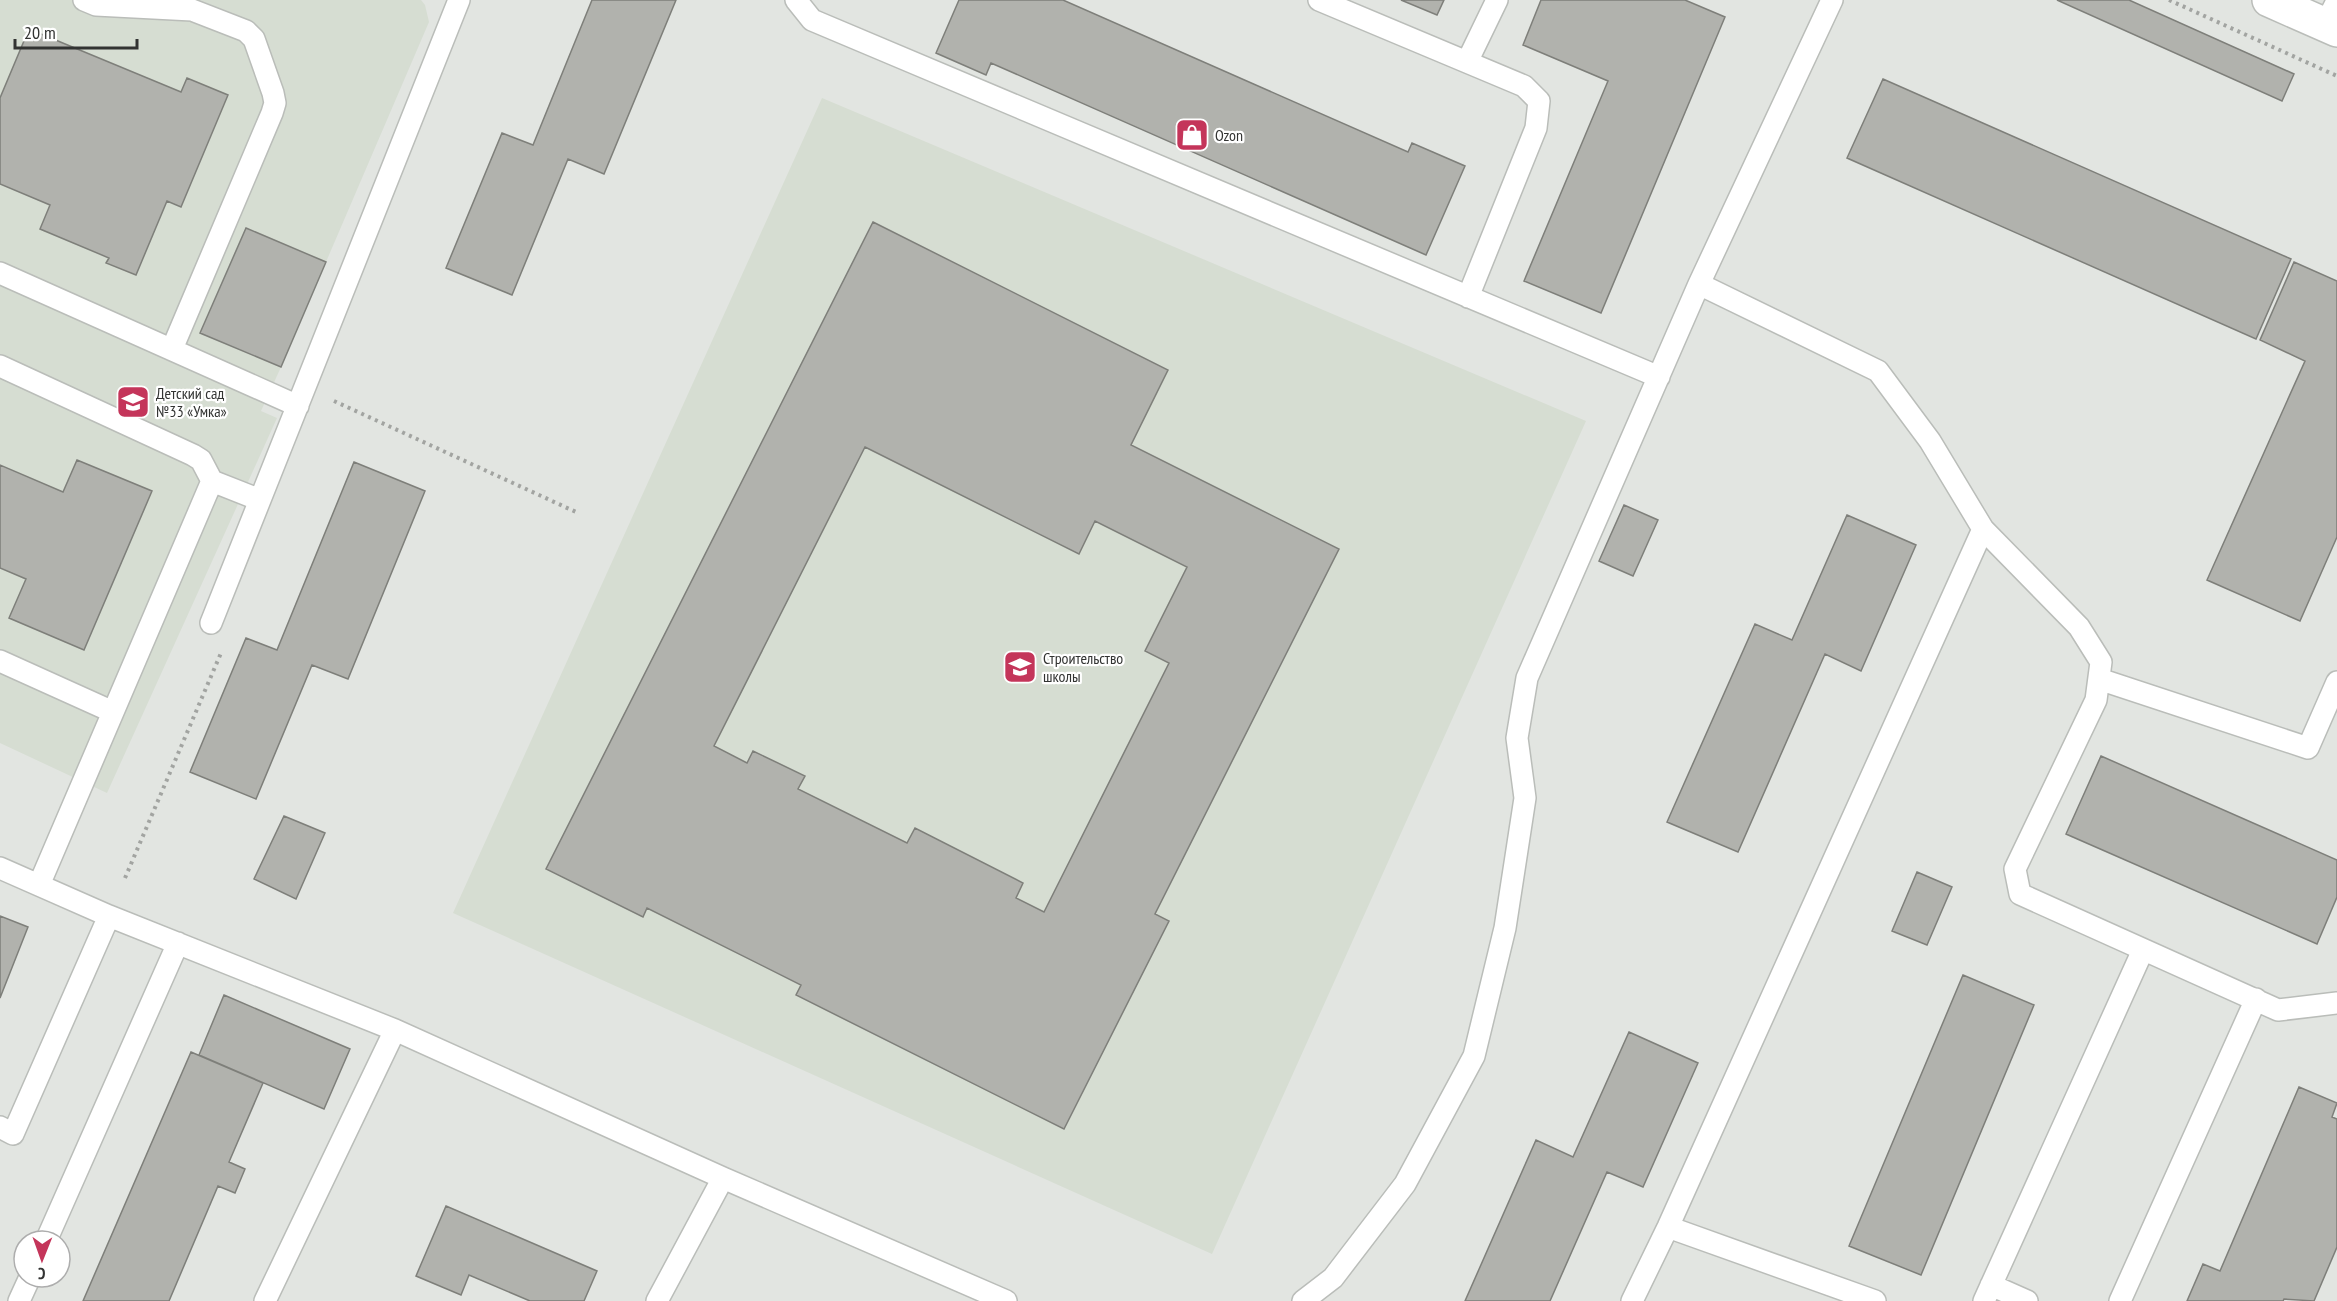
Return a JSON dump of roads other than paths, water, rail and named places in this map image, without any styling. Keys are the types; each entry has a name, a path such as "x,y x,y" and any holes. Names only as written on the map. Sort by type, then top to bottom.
{"street":[{"path":"2269,0 2333,19"}],"lane":[{"path":"84,0 96,5 192,10 246,31 254,39 273,93 275,103 272,113 172,349"},
{"path":"211,623 459,0"},
{"path":"796,0 812,20 1659,377"},
{"path":"1318,0 1524,86 1539,101 1536,128 1468,297"},
{"path":"1467,62 1497,0"},
{"path":"1303,1301 1333,1278 1405,1184 1474,1056 1505,928 1525,798 1517,738 1527,678 1700,284 1832,0"},
{"path":"0,273 172,349 301,397"},
{"path":"1700,284 1878,371 1930,441 1983,529 2079,627 2101,662 2096,700 2015,869 2020,894 2278,1010 2337,1003"},
{"path":"0,366 193,455 201,460 212,481 260,500"},
{"path":"39,885 212,481"},
{"path":"1632,1301 1668,1227 1983,529"},
{"path":"0,661 113,712"},
{"path":"2099,679 2308,748 2337,682"},
{"path":"0,868 109,916 395,1030 723,1178 1006,1301"},
{"path":"0,1127 14,1134 109,916"},
{"path":"51,1229 178,943"},
{"path":"2027,1301 1988,1293 2143,950"},
{"path":"2120,1301 2256,999"},
{"path":"266,1301 395,1030"},
{"path":"657,1301 723,1178"},
{"path":"1668,1227 1875,1301"}],"place":[{"name":"Ozon","path":"1192,135"},
{"name":"Детский сад №33 «Умка»","path":"133,402"},
{"name":"Строительство школы","path":"1020,667"}]}
